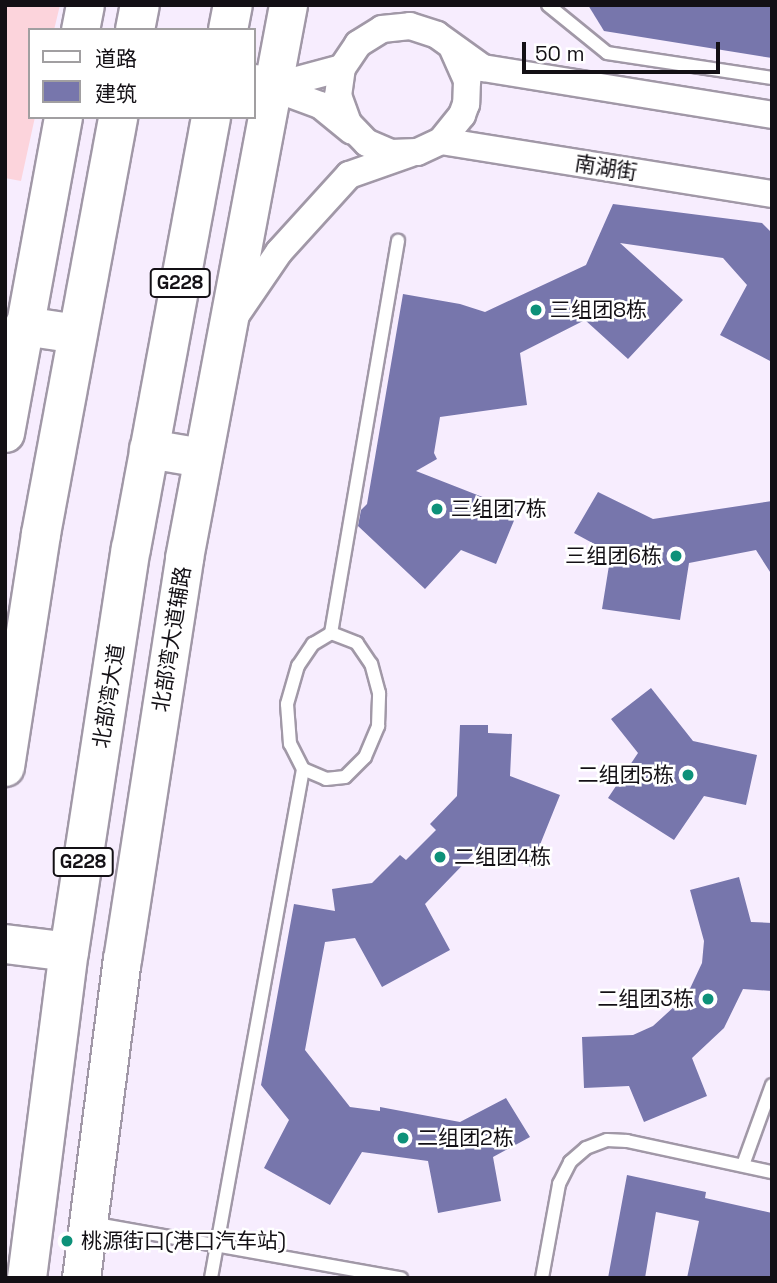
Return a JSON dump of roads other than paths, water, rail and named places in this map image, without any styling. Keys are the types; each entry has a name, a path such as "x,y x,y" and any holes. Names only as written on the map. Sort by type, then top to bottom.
{"highway":[{"path":"135,28 140,5"},
{"path":"228,28 233,5"},
{"path":"5,767 41,534 118,119"},
{"name":"北部湾大道","path":"27,1278 69,952 149,449 211,119"},
{"path":"24,326 77,334"},
{"path":"149,449 202,458"},
{"path":"5,944 69,952"}],"main road":[{"path":"80,28 85,5"},
{"name":"北部湾大道辅路","path":"81,1278 122,960 202,458 225,331 263,85 288,5"},
{"path":"5,433 63,119"}],"street":[{"path":"225,331 279,252 349,175 429,147 462,114 466,104 467,81 445,42 412,5"},
{"path":"367,144 348,123 338,96 342,68 358,44 382,29 410,26 445,42 483,68 772,115"},
{"path":"263,85 342,68"},
{"path":"263,85 320,106 367,144 391,153 429,147"},
{"name":"南湖街","path":"429,147 772,194"}],"lane":[{"path":"548,5 607,53 772,78"},
{"path":"211,1278 303,769 290,744 287,704 298,666 313,644 331,633 398,241"},
{"path":"303,769 326,779 345,777 365,757 377,726 379,693 371,664 357,643 331,633"},
{"path":"743,1165 772,1085"},
{"path":"542,1278 559,1184 570,1162 586,1148 607,1140 627,1141 772,1172"},
{"path":"88,1222 401,1278"}],"place":[{"name":"三组团8栋","path":"536,310"},
{"name":"三组团7栋","path":"437,509"},
{"name":"三组团6栋","path":"676,556"},
{"name":"二组团5栋","path":"688,775"},
{"name":"二组团4栋","path":"440,857"},
{"name":"二组团3栋","path":"708,999"},
{"name":"二组团2栋","path":"403,1138"},
{"name":"桃源街口(港口汽车站)","path":"67,1241"}]}
